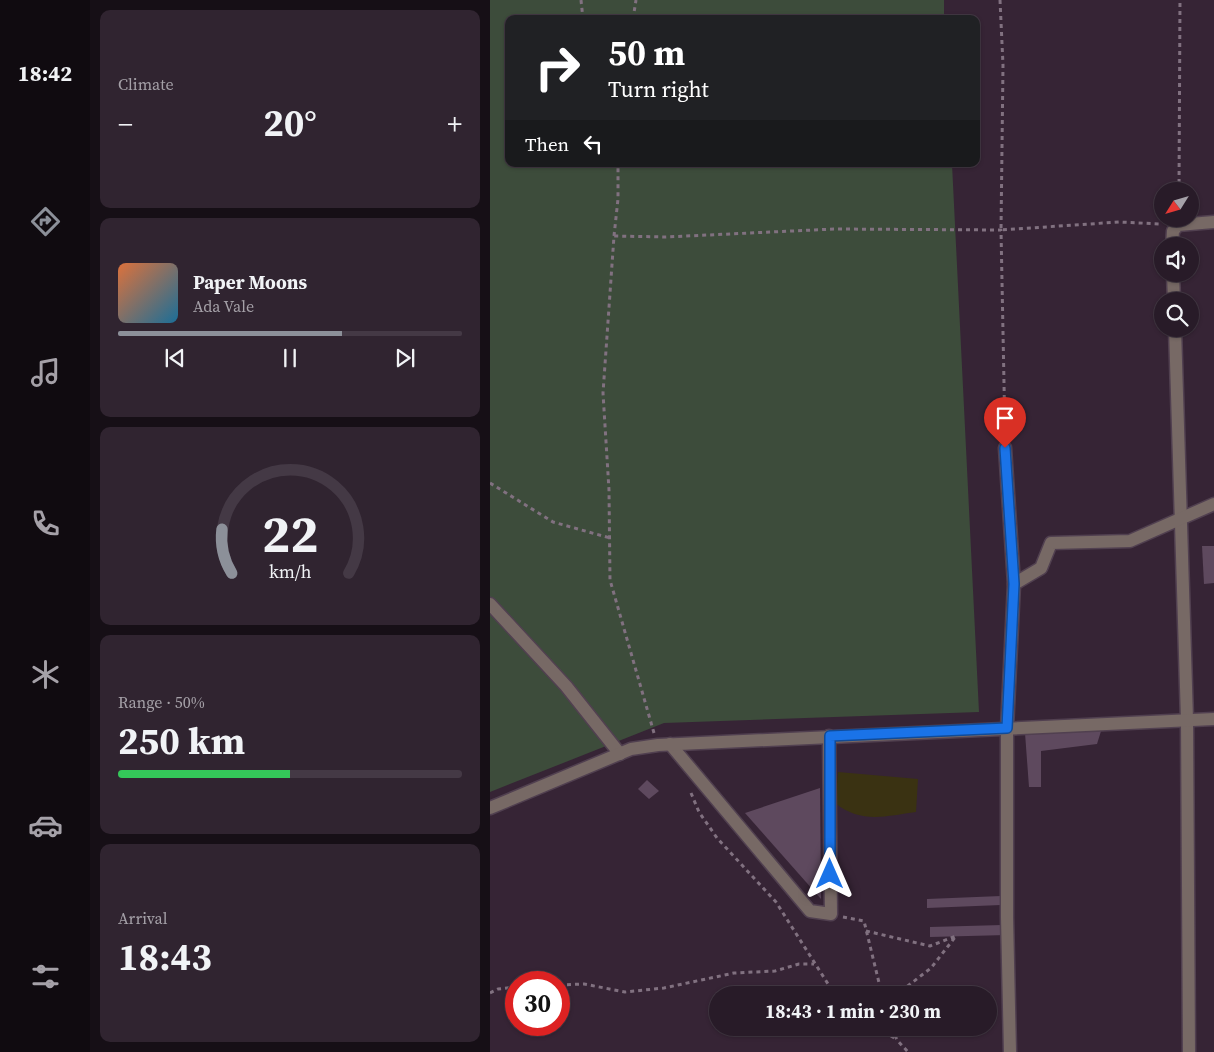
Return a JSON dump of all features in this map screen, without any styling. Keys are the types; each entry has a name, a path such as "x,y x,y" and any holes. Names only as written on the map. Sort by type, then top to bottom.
{"street":[{"path":"1199,223 1214,222"},
{"path":"1175,337 1187,719 1189,1052"},
{"path":"1005,448 1014,584 1007,728 1007,917 1010,1052"},
{"path":"1014,584 1041,568 1051,543 1130,541 1214,504"},
{"path":"490,604 566,686 620,754"},
{"path":"490,808 631,749 664,745 830,736 1214,719"},
{"path":"664,745 810,911 831,914 830,736"}],"path":[{"path":"581,0 583,15"},
{"path":"634,15 636,0"},
{"path":"1000,0 1003,64 1001,230 1005,448"},
{"path":"1179,182 1180,0"},
{"path":"618,167 618,199 603,393 610,538 610,580 664,745"},
{"path":"614,236 666,237 834,229 1001,230 1119,222 1154,224"},
{"path":"490,483 553,522 610,538"},
{"path":"688,786 699,812 717,838 776,902 829,986"},
{"path":"831,914 864,921 880,986"},
{"path":"866,930 930,946 956,936 931,968 908,986"},
{"path":"570,985 584,984 625,992 664,988 734,973 775,971 799,964 814,964"},
{"path":"490,993 498,988 505,988"},
{"path":"890,1036 897,1040 908,1052"},
{"path":"895,1036 897,1040"}],"green space":[{"path":"490,0 944,0 944,15 505,15 505,167 952,167 979,712 664,723 490,792"}],"sand":[{"path":"838,772 918,779 916,812 874,817 854,814 845,810 835,803"}],"building":[{"path":"1202,546 1214,546 1214,583 1204,584"},
{"path":"1102,728 1097,744 1041,751 1041,787 1029,787 1025,733"},
{"path":"647,780 659,791 649,799 638,789"},
{"path":"820,788 821,899 745,813"},
{"path":"1001,896 1001,905 927,908 927,899"},
{"path":"1002,925 1007,935 930,937 930,927"}],"route":[{"path":"830,874 830,736 1007,728 1014,584 1005,448"}]}
